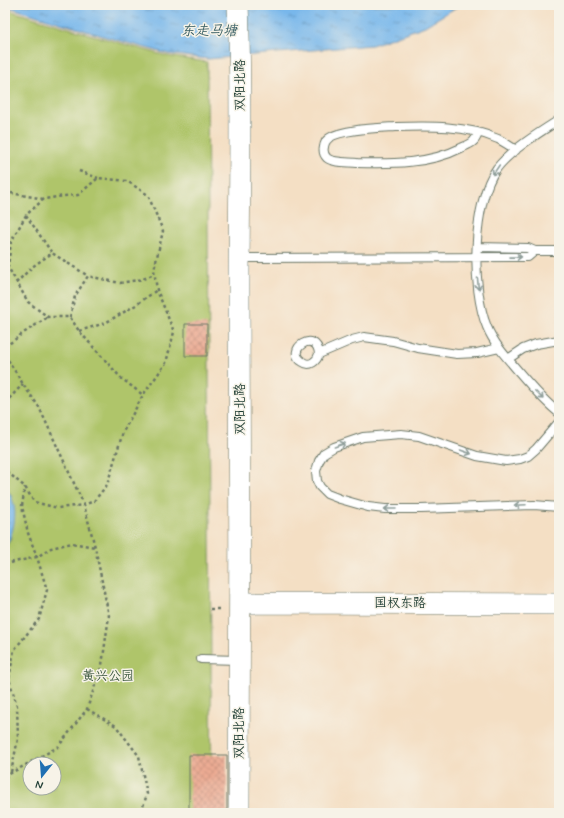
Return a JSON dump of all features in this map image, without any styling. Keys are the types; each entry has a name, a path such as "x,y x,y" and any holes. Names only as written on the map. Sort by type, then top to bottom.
{"street":[{"name":"双阳北路","path":"238,5 240,57 239,813"},
{"name":"国权东路","path":"240,603 559,604"}],"lane":[{"path":"559,120 508,156 496,169 490,181 479,217 477,247 478,288 487,327 495,343 531,387 559,413"},
{"path":"478,133 473,142 450,154 420,161 380,164 346,162 327,158 324,152 326,141 343,132 371,128 429,126 465,130 478,133 486,135 499,139 516,150"},
{"path":"477,247 528,248 535,251 559,251"},
{"path":"239,258 528,257 535,251"},
{"path":"319,354 352,340 364,338 392,341 418,348 456,354 477,353 499,348"},
{"path":"508,359 523,349 536,344 559,340"},
{"path":"559,422 536,449 528,456 520,459 506,461 477,456 419,436 401,434 363,437 334,448 324,453 316,470 317,481 320,487 327,494 368,507 384,509 421,509 534,505 559,507"},
{"path":"201,659 240,660"}],"path":[{"path":"5,470 25,487 34,502 58,508 84,505 94,501 107,485 123,432 143,395 166,363 174,332 157,290 154,270 163,231 148,195 127,181 98,178 78,171"},
{"path":"5,192 44,198 78,195 98,178"},
{"path":"44,198 26,215 11,242 8,268 28,302 48,318"},
{"path":"26,215 52,253 88,276 120,283 143,279 154,274"},
{"path":"16,283 32,267 52,253"},
{"path":"88,276 74,296 70,317 79,331 121,378 143,395"},
{"path":"79,331 105,323 136,305 157,290"},
{"path":"5,347 22,334 48,318 70,317"},
{"path":"5,355 22,384 39,407 84,505 95,547 109,616 102,665 87,709 58,747 11,773 5,778"},
{"path":"5,403 22,384"},
{"path":"11,773 18,738 16,706 9,679 14,650 39,619 47,590 28,533 22,506 25,487"},
{"path":"5,564 36,557 51,548 72,543 95,547"},
{"path":"87,709 116,726 139,756 147,794 141,813"}],"green space":[{"name":"黄兴公园","path":"5,9 167,56 207,62 212,813 5,813 5,549 11,538 11,495 5,488"}],"water":[{"name":"东走马塘","path":"5,5 460,5 425,26 372,45 208,59 168,54 106,37"},
{"path":"5,488 10,494 15,509 15,516 13,530 5,549"}],"building":[{"path":"185,324 207,324 207,356 185,356"},
{"path":"189,755 227,755 227,813 189,813"}]}
